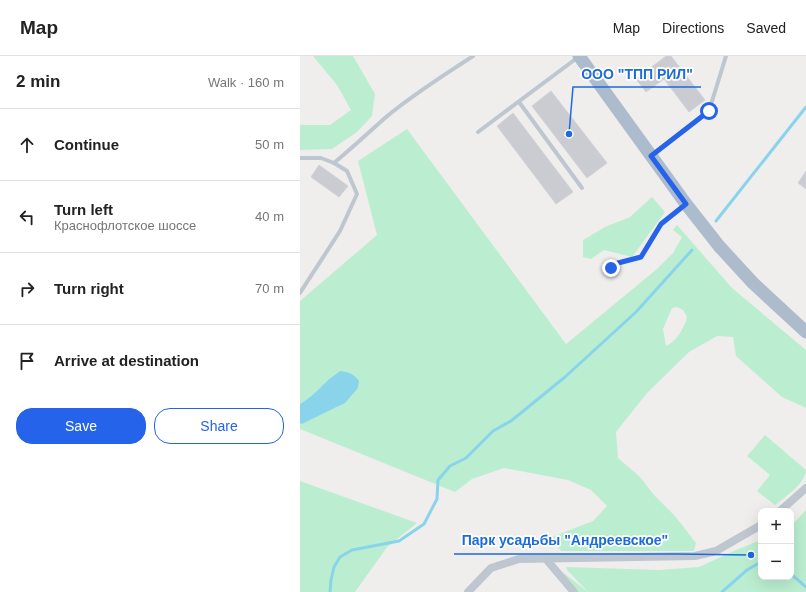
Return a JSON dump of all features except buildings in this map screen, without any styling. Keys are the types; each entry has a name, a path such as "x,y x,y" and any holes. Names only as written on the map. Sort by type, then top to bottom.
{"main road":[{"path":"579,56 686,204 720,246 753,283 806,332"}],"street":[{"path":"783,508 806,488"},
{"path":"468,592 491,568 519,558 546,559 695,556 716,551 758,527"},
{"path":"546,559 574,592"}],"lane":[{"path":"334,162 361,141 385,118 421,90 473,56"},
{"path":"478,132 579,56"},
{"path":"651,156 709,111 726,56"},
{"path":"519,102 582,188"},
{"path":"300,158 321,158 334,162 347,171 357,194 340,231 300,293"},
{"path":"611,268 618,263 641,257 661,224 686,204"}],"green space":[{"path":"313,56 353,56 375,94 372,116 357,132 332,149 300,150 300,125 330,125 351,110 337,85"},
{"path":"407,129 566,344 657,269 673,253 682,237 673,230 677,225 732,288 806,350 806,408 782,397 736,356 733,337 717,336 689,352 647,393 616,432 618,458 640,477 654,495 675,516 696,543 694,551 561,551 552,537 593,521 607,506 591,490 568,480 504,468 472,479 455,492 300,429 300,423 302,424 337,407 340,371 300,404 300,301 377,235 358,161","holes":["677,307 683,310 687,317 680,334 666,346 663,329 672,308"]},
{"path":"652,197 665,212 632,257 604,250 591,259 583,257 583,240 605,227 630,217"},
{"path":"765,435 806,470 803,480 799,485 775,505 757,491 770,475 747,456"},
{"path":"300,481 417,523 387,547 355,592 300,592"},
{"path":"806,510 806,592 588,592 567,570 566,567 659,570 699,567 758,541 758,580 794,580 794,523"},
{"path":"546,559 588,592 574,592"}],"water":[{"path":"340,371 353,375 359,381 358,388 345,403 302,424 300,423 300,404"}],"waterway":[{"path":"716,221 806,107"},
{"path":"330,592 334,567 340,557 352,550 399,541 424,524 437,499 438,480 450,466 466,458 493,431 511,421 565,377 636,312 692,250"},
{"path":"722,592 747,570 758,564"},
{"path":"794,577 806,587"}],"place":[{"name":"ООО \"ТПП РИЛ\"","path":"569,134"},
{"name":"Парк усадьбы \"Андреевское\"","path":"751,555"}],"route":[{"path":"611,268 618,263 641,257 661,224 686,204 651,156 709,111"}]}
